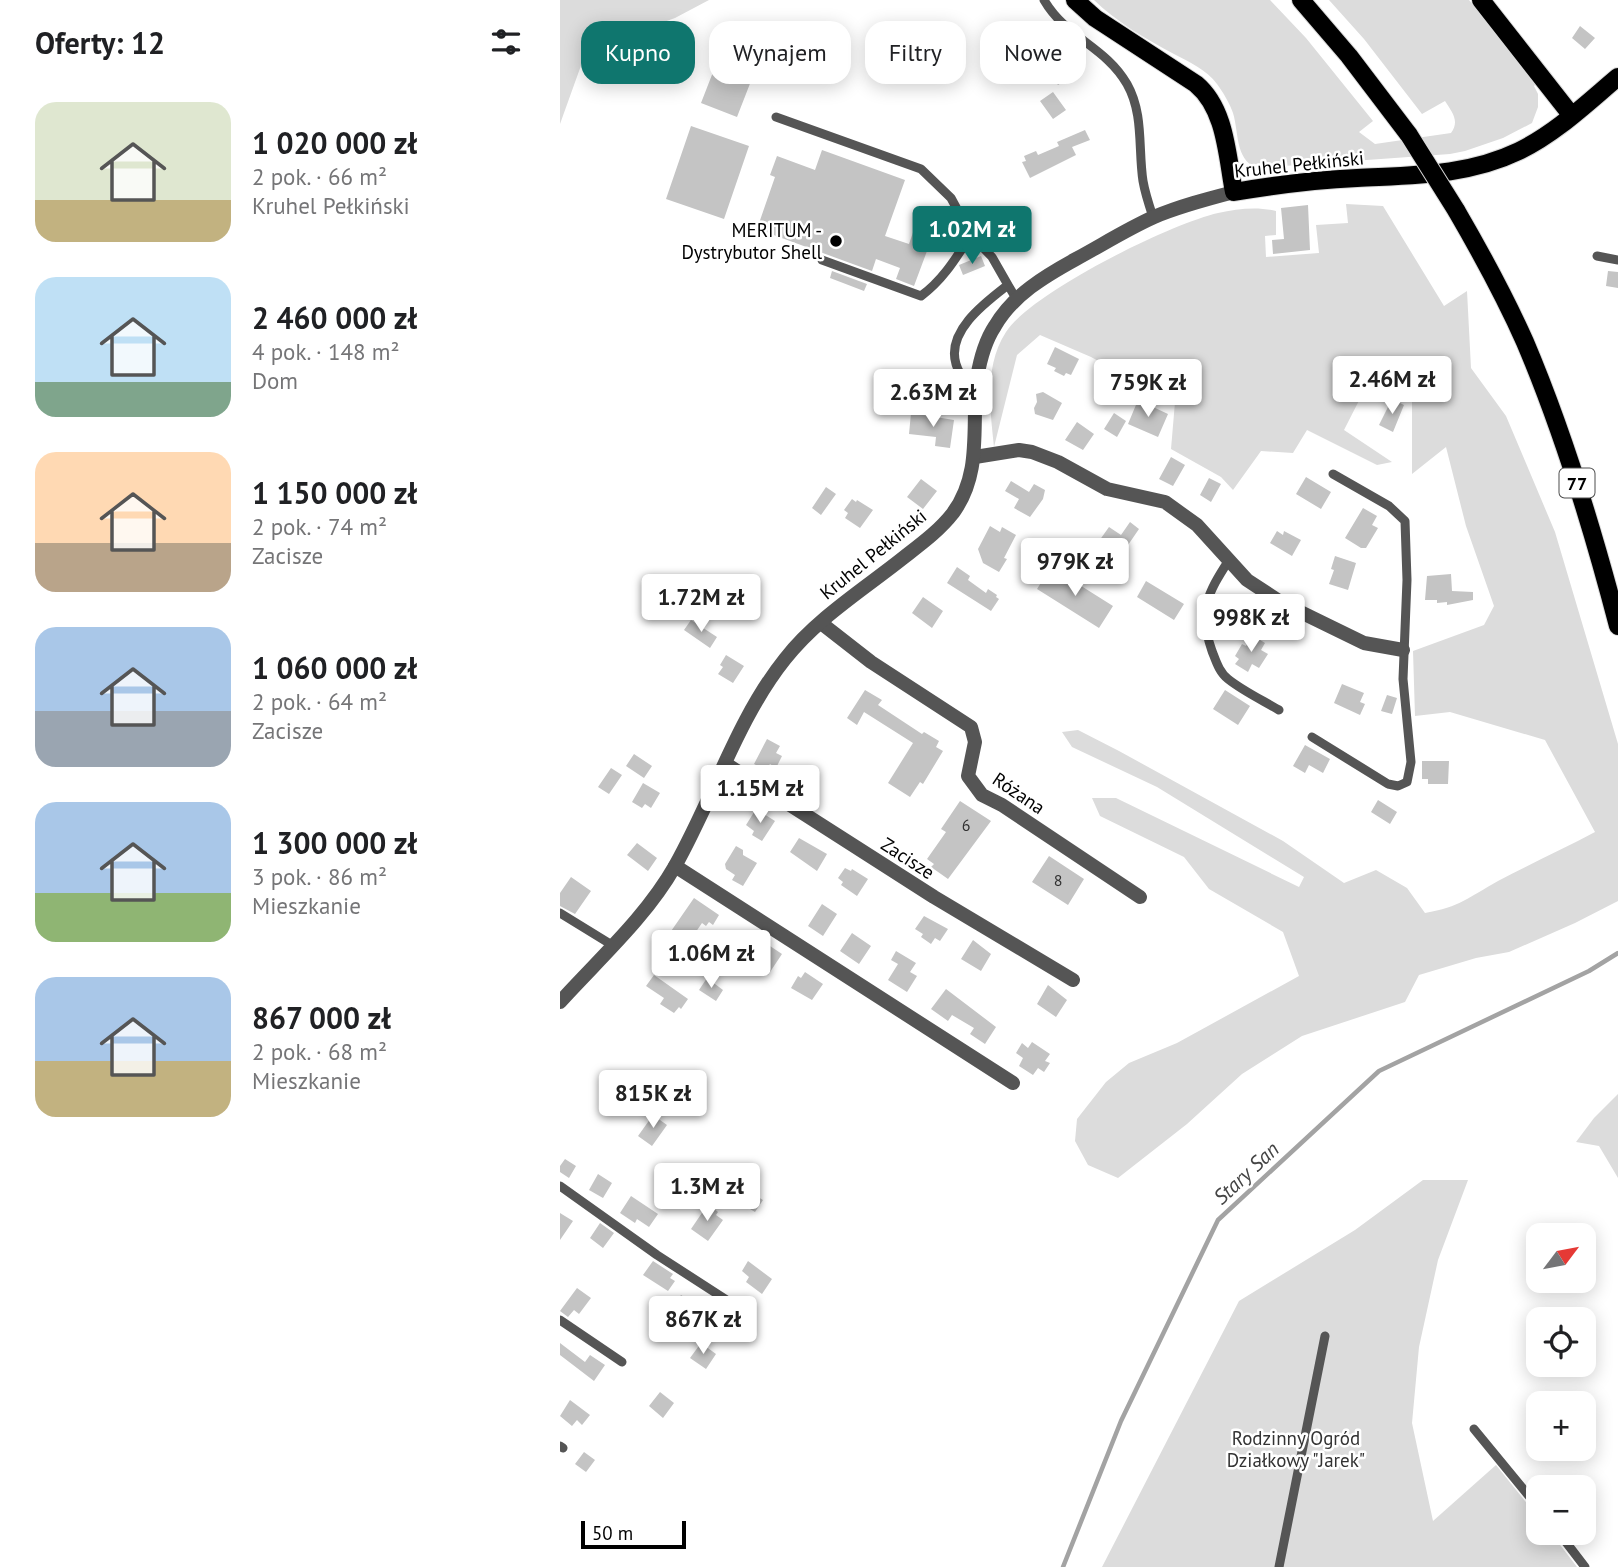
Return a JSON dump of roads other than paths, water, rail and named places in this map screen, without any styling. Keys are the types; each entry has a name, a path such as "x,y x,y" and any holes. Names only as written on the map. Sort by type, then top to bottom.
{"main road":[{"path":"1075,0 1095,19 1190,80 1207,95 1218,114 1234,192"},
{"name":"77","path":"1301,0 1357,66 1409,135 1456,209 1492,274 1519,331 1556,422 1583,499 1618,626"},
{"path":"1481,0 1572,116"},
{"name":"Kruhel Pełkiński","path":"1234,192 1312,180 1458,171 1496,161 1550,133 1618,78"}],"street":[{"name":"Kruhel Pełkiński","path":"560,1002 651,902 675,866 764,688 777,669 821,623 942,525 962,498 975,457 976,399 981,357 989,336 1002,316 1017,300 1055,271 1153,218 1184,205 1234,192"},
{"path":"975,457 1019,450 1032,452 1058,462 1107,489 1165,502 1197,525 1247,580 1282,603 1364,643 1403,650"},
{"name":"Różana","path":"821,623 871,662 971,727 975,742 968,776 982,794 1140,897"},
{"name":"Zacisze","path":"726,764 934,897 1073,980"},
{"path":"675,866 1013,1083"}],"lane":[{"path":"1044,0 1060,24 1108,59 1127,85 1138,121 1143,183 1153,218"},
{"path":"776,117 921,169 951,198 971,235 992,257 1017,300"},
{"path":"822,260 921,296 934,287 949,270 971,235"},
{"path":"1597,256 1618,260"},
{"path":"976,399 956,365 954,351 965,324 978,309 1008,285"},
{"path":"1312,737 1388,784 1398,786 1407,782 1412,762 1403,679 1405,521 1389,506 1333,474"},
{"path":"1229,560 1215,582 1205,612 1205,630 1219,669 1226,678 1279,710"},
{"path":"560,913 612,945"},
{"path":"560,1186 657,1255 739,1308"},
{"path":"560,1320 622,1362"},
{"path":"1279,1567 1325,1336"},
{"path":"1474,1429 1526,1492"},
{"path":"1568,1545 1585,1567"}],"waterway":[{"name":"Stary San","path":"1063,1567 1121,1421 1218,1220 1379,1071 1589,971 1618,953"}],"place":[{"name":"MERITUM - Dystrybutor Shell","path":"836,241"}],"park label":[{"name":"Rodzinny Ogród Działkowy \"Jarek\"","path":"1296,1449"}]}
